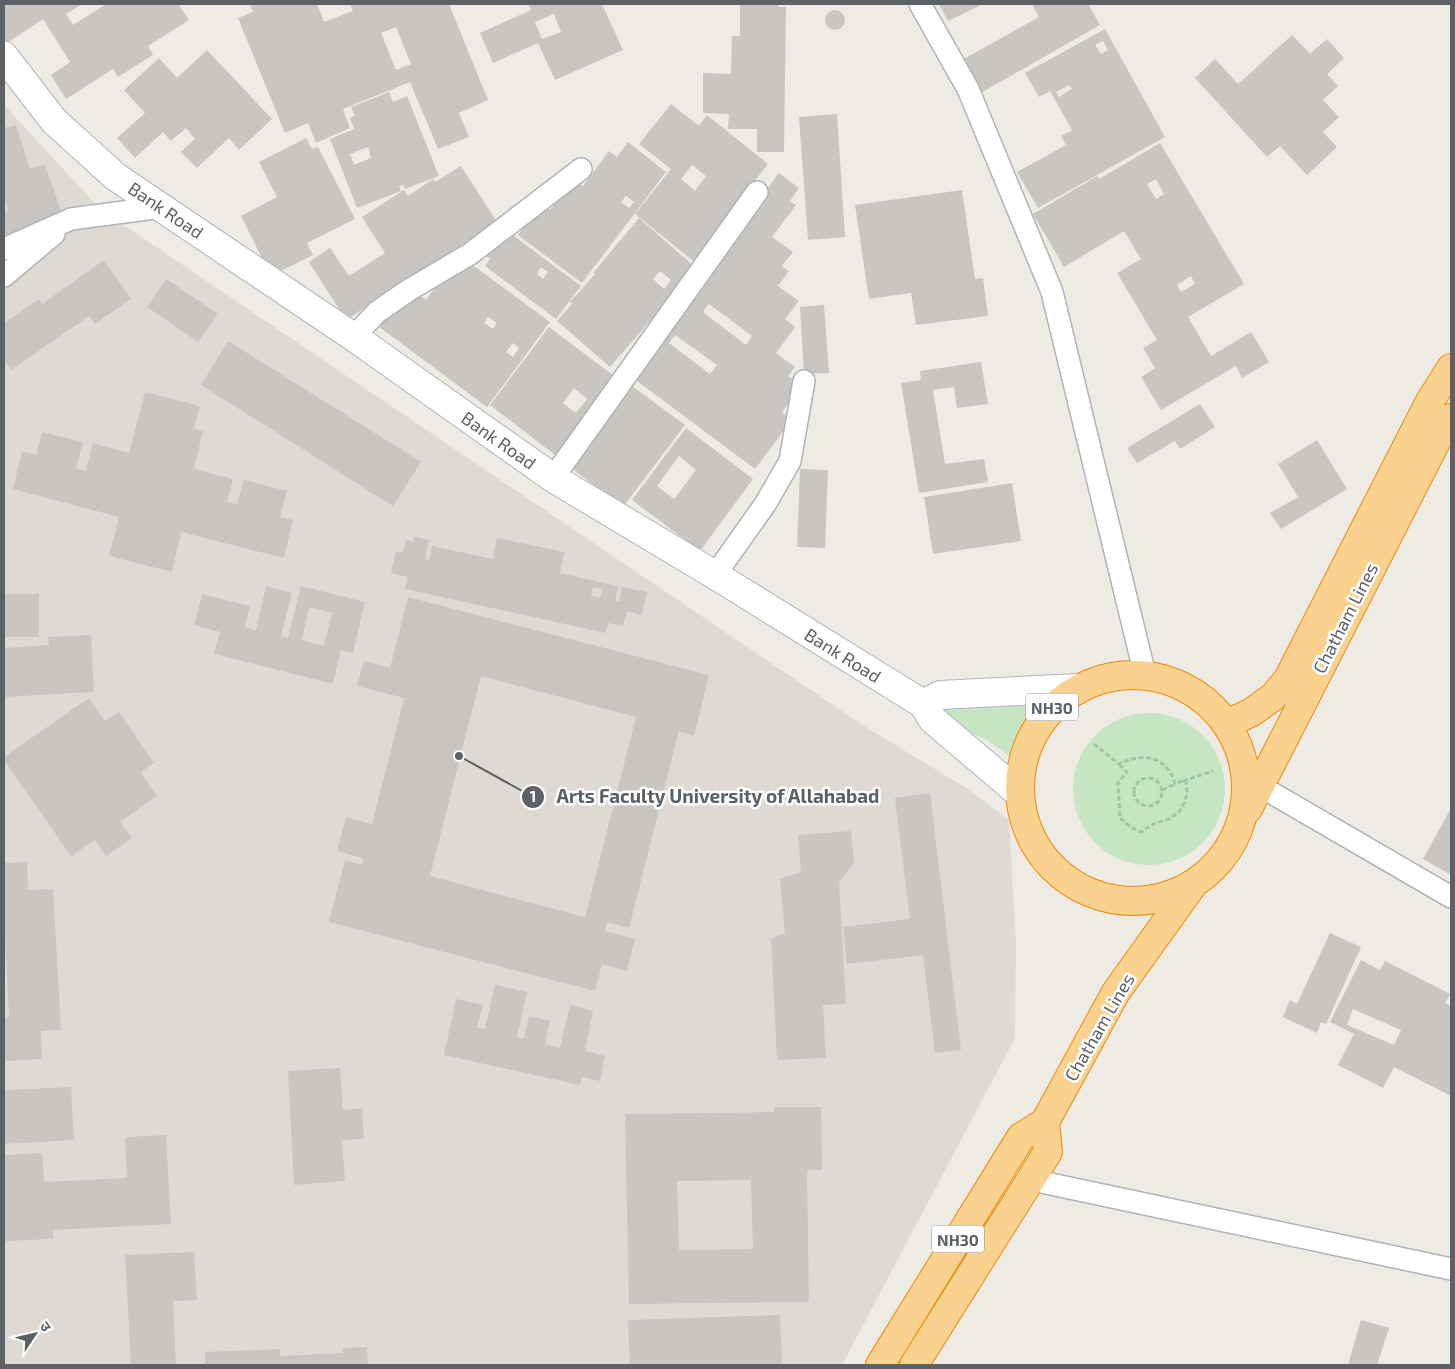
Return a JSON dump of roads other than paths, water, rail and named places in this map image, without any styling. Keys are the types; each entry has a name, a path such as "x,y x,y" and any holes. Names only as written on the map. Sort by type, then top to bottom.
{"highway":[{"name":"Chatham Lines","path":"1226,724 1252,712 1273,697 1288,679 1429,402 1451,368"},
{"name":"Chatham Lines","path":"880,1365 1021,1137 1045,1122 1116,992 1192,886 1214,868 1231,846 1242,820 1438,438 1451,418"},
{"name":"Chatham Lines","path":"1192,886 1155,900 1116,901 1080,888 1049,864 1028,831 1019,793 1022,762 1034,732 1052,707 1077,688 1110,676 1145,675 1176,683 1204,700 1226,724 1239,746 1245,770 1247,796 1242,820"},
{"name":"NH30","path":"914,1365 1048,1152 1045,1122"}],"street":[{"path":"920,4 968,89 1052,292 1145,675"},
{"name":"Bank Road","path":"5,60 54,121 116,177 358,340 553,478 923,704 933,720 1019,793"},
{"path":"358,340 362,328 376,312 470,254 581,170"},
{"path":"553,478 758,192"},
{"path":"4,249 71,219 162,208"},
{"path":"4,276 71,219"},
{"path":"715,576 766,503 790,461 804,381"},
{"path":"923,704 940,695 1077,688"},
{"path":"1260,786 1451,898"},
{"path":"1032,1180 1451,1269"}],"place":[{"name":"Arts Faculty University of Allahabad","path":"459,756"}]}
